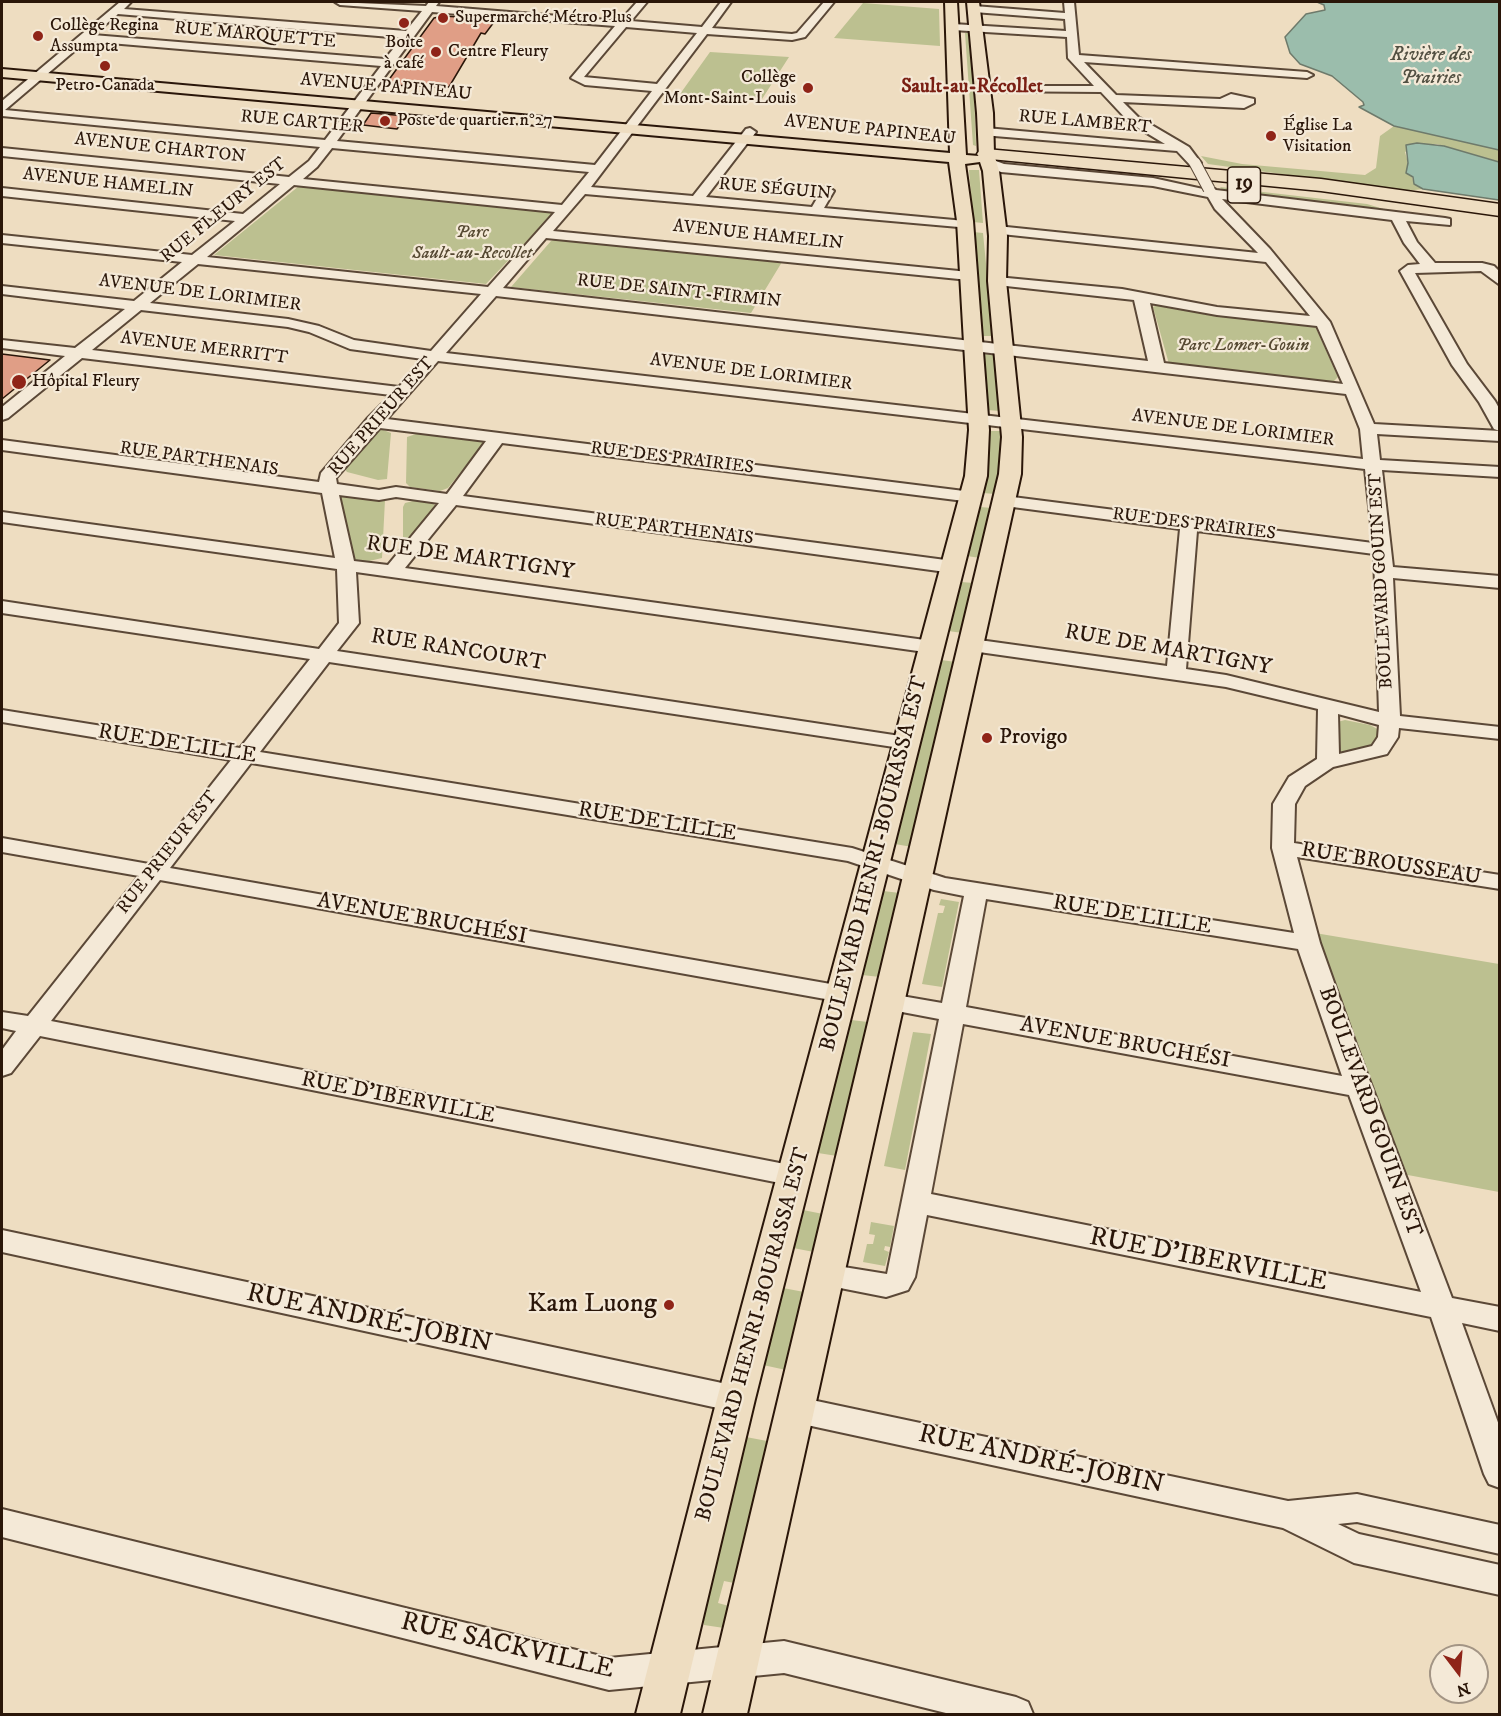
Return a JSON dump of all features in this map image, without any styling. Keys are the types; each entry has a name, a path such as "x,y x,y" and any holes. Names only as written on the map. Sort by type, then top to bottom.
{"highway":[{"name":"19","path":"987,158 1304,183 1500,210"},
{"name":"19","path":"987,158 1302,190 1500,219"}],"main road":[{"name":"BOULEVARD HENRI-BOURASSA EST","path":"658,1714 736,1399 972,496 979,456 974,345 958,155 951,2"},
{"name":"BOULEVARD HENRI-BOURASSA EST","path":"725,1714 794,1408 919,877 1005,501 1012,461 1011,422 997,281 997,230 987,158 983,89 974,5"},
{"name":"AVENUE PAPINEAU","path":"2,66 42,73 987,158"},
{"name":"AVENUE PAPINEAU","path":"2,73 42,73"}],"street":[{"path":"2,106 127,2"},
{"path":"340,2 534,12 623,24 796,36 829,2"},
{"path":"642,2 577,78 588,82 661,88"},
{"name":"RUE PRIEUR EST","path":"2,1067 151,873 349,623 346,566 328,483 373,422 436,356 582,190 726,2"},
{"path":"1069,2 1070,34 1074,58 1307,75"},
{"name":"RUE FLEURY EST","path":"2,415 317,160 431,5"},
{"path":"974,5 1070,16"},
{"path":"115,11 410,35"},
{"path":"953,27 1070,34"},
{"name":"RUE MARQUETTE","path":"84,38 388,63"},
{"name":"BOULEVARD GOUIN EST","path":"1074,58 1141,125 1181,148 1195,163 1210,192 1270,258 1323,322 1337,350 1368,429 1375,465 1383,550 1390,721 1388,737 1380,750 1358,758 1328,762 1305,774 1289,792 1282,814 1283,848 1308,943 1500,1474"},
{"path":"983,89 1222,102"},
{"name":"RUE CARTIER","path":"2,113 598,169"},
{"name":"RUE LAMBERT","path":"986,132 1181,148"},
{"path":"697,200 748,135"},
{"name":"AVENUE CHARTON","path":"2,152 566,208"},
{"name":"AVENUE PAPINEAU","path":"987,158 1001,168 1158,182 1210,192 1445,222"},
{"name":"RUE SÉGUIN","path":"582,190 965,225"},
{"path":"815,212 828,191"},
{"name":"AVENUE HAMELIN","path":"2,192 247,218"},
{"path":"1397,217 1411,243 1430,267"},
{"path":"997,230 1270,258"},
{"name":"AVENUE HAMELIN","path":"543,234 969,276"},
{"name":"RUE DE SAINT-FIRMIN","path":"2,239 1004,348 1351,390"},
{"path":"1500,281 1489,269 1482,267 1411,268 1407,271 1460,365 1487,401 1500,426"},
{"path":"997,281 1141,297 1216,311 1323,322"},
{"name":"AVENUE DE LORIMIER","path":"2,290 288,323 362,347 436,356 1375,465 1500,472"},
{"path":"1141,297 1156,368"},
{"name":"AVENUE MERRITT","path":"2,344 403,392"},
{"name":"RUE DES PRAIRIES","path":"373,422 972,496"},
{"path":"1368,429 1500,436"},
{"name":"RUE PARTHENAIS","path":"2,434 328,483 379,495 396,492 953,567"},
{"path":"392,572 450,501 497,438"},
{"name":"RUE PARTHENAIS","path":"2,444 328,483"},
{"name":"RUE DES PRAIRIES","path":"1005,501 1383,550"},
{"name":"RUE DE MARTIGNY","path":"2,517 932,647"},
{"path":"1176,673 1189,525"},
{"path":"1383,572 1500,582"},
{"name":"RUE RANCOURT","path":"2,607 907,743"},
{"name":"RUE DE MARTIGNY","path":"972,645 1176,673 1233,683 1328,708 1390,721 1500,734"},
{"path":"1328,708 1328,762"},
{"name":"RUE DE LILLE","path":"2,716 852,855 942,885 1308,943"},
{"name":"AVENUE BRUCHÉSI","path":"2,845 842,994"},
{"name":"RUE BROUSSEAU","path":"1283,848 1500,882"},
{"path":"825,1275 882,1286 898,1282 902,1276 976,891"},
{"name":"AVENUE BRUCHÉSI","path":"890,1002 1359,1088"},
{"name":"RUE D'IBERVILLE","path":"2,1020 795,1176"},
{"name":"RUE D'IBERVILLE","path":"916,1202 1500,1319"},
{"name":"RUE ANDRÉ-JOBIN","path":"2,1241 736,1399"},
{"name":"RUE ANDRÉ-JOBIN","path":"794,1408 1288,1515 1354,1548 1500,1580"},
{"name":"RUE ANDRÉ-JOBIN","path":"1288,1515 1357,1508 1500,1540"},
{"name":"RUE SACKVILLE","path":"2,1523 609,1674 784,1657 1016,1714"}],"green space":[{"path":"863,3 939,9 940,46 834,38"},
{"path":"965,33 968,33 974,90 976,146 973,145"},
{"path":"710,52 789,57 762,99 680,94"},
{"path":"1394,126 1499,150 1500,162 1437,144 1422,144 1405,152 1414,184 1423,189 1406,191 1208,164 1201,156 1242,164 1365,175 1376,168 1380,136"},
{"path":"969,170 979,170 983,223 973,222"},
{"name":"Parc Sault-au-Recollet","path":"299,186 554,212 486,284 214,255"},
{"path":"1220,187 1367,204 1387,210 1386,213 1225,193"},
{"path":"973,232 983,233 993,336 982,336"},
{"name":"Parc Sault-au-Recollet","path":"557,239 782,262 751,313 511,287 551,241"},
{"name":"Parc Lomer-Gouin","path":"1157,305 1209,315 1315,326 1338,377 1334,381 1326,382 1169,364 1153,307"},
{"path":"984,354 995,355 1000,411 987,410"},
{"path":"381,429 391,433 387,479 378,480 347,472 344,468 373,432"},
{"path":"989,431 1001,431 1000,467 995,494 983,493"},
{"path":"419,433 485,442 448,488 440,491 410,487 406,483 407,437"},
{"path":"339,496 385,500 382,558 361,563 348,556"},
{"path":"417,500 429,501 435,505 403,547 403,507 405,503"},
{"path":"980,507 992,508 980,558 967,556"},
{"path":"961,582 974,583 963,633 948,631"},
{"path":"941,660 956,662 912,847 895,844"},
{"path":"1345,720 1370,725 1381,731 1375,745 1341,753 1338,750 1337,722"},
{"path":"883,891 900,893 880,977 862,975"},
{"path":"941,899 959,902 942,987 922,984 938,913 943,913 945,906 939,905"},
{"path":"1315,933 1499,964 1499,1192 1397,1173"},
{"path":"851,1020 868,1022 837,1156 818,1153"},
{"path":"913,1032 931,1034 905,1170 884,1166"},
{"path":"803,1210 823,1214 814,1252 793,1248"},
{"path":"871,1222 894,1226 890,1247 885,1246 884,1250 889,1252 885,1266 863,1262 867,1244 873,1244 875,1235 869,1234"},
{"path":"783,1288 804,1292 786,1370 763,1365"},
{"path":"746,1437 767,1441 734,1583 724,1581 718,1603 729,1606 724,1628 704,1625 703,1616"}],"water":[{"name":"Rivière des Prairies","path":"1317,2 1499,2 1499,150 1394,126 1359,107 1364,105 1363,102 1332,76 1300,64 1290,53 1285,37 1306,14 1325,10 1324,5"},
{"path":"1417,143 1444,146 1499,162 1499,200 1423,189 1414,184 1413,177 1406,173 1408,163 1406,145"}],"building":[{"name":"Centre Fleury","path":"443,16 491,19 494,22 485,34 481,33 449,87 385,85 434,18"},
{"name":"Poste de quartier n°27","path":"371,113 407,116 397,129 363,125"},
{"name":"Hôpital Fleury","path":"2,354 50,360 2,399"}],"place":[{"name":"Supermarché Métro Plus","path":"443,18"},
{"name":"Boîte à café","path":"404,23"},
{"name":"Collège Regina Assumpta","path":"38,36"},
{"name":"Centre Fleury","path":"436,52"},
{"name":"Petro-Canada","path":"105,66"},
{"name":"Collège Mont-Saint-Louis","path":"808,88"},
{"name":"Poste de quartier n°27","path":"385,121"},
{"name":"Église La Visitation","path":"1271,136"},
{"name":"Hôpital Fleury","path":"19,382"},
{"name":"Provigo","path":"987,738"},
{"name":"Kam Luong","path":"669,1305"}],"district":[{"name":"Sault-au-Récollet","path":"972,88"}]}
